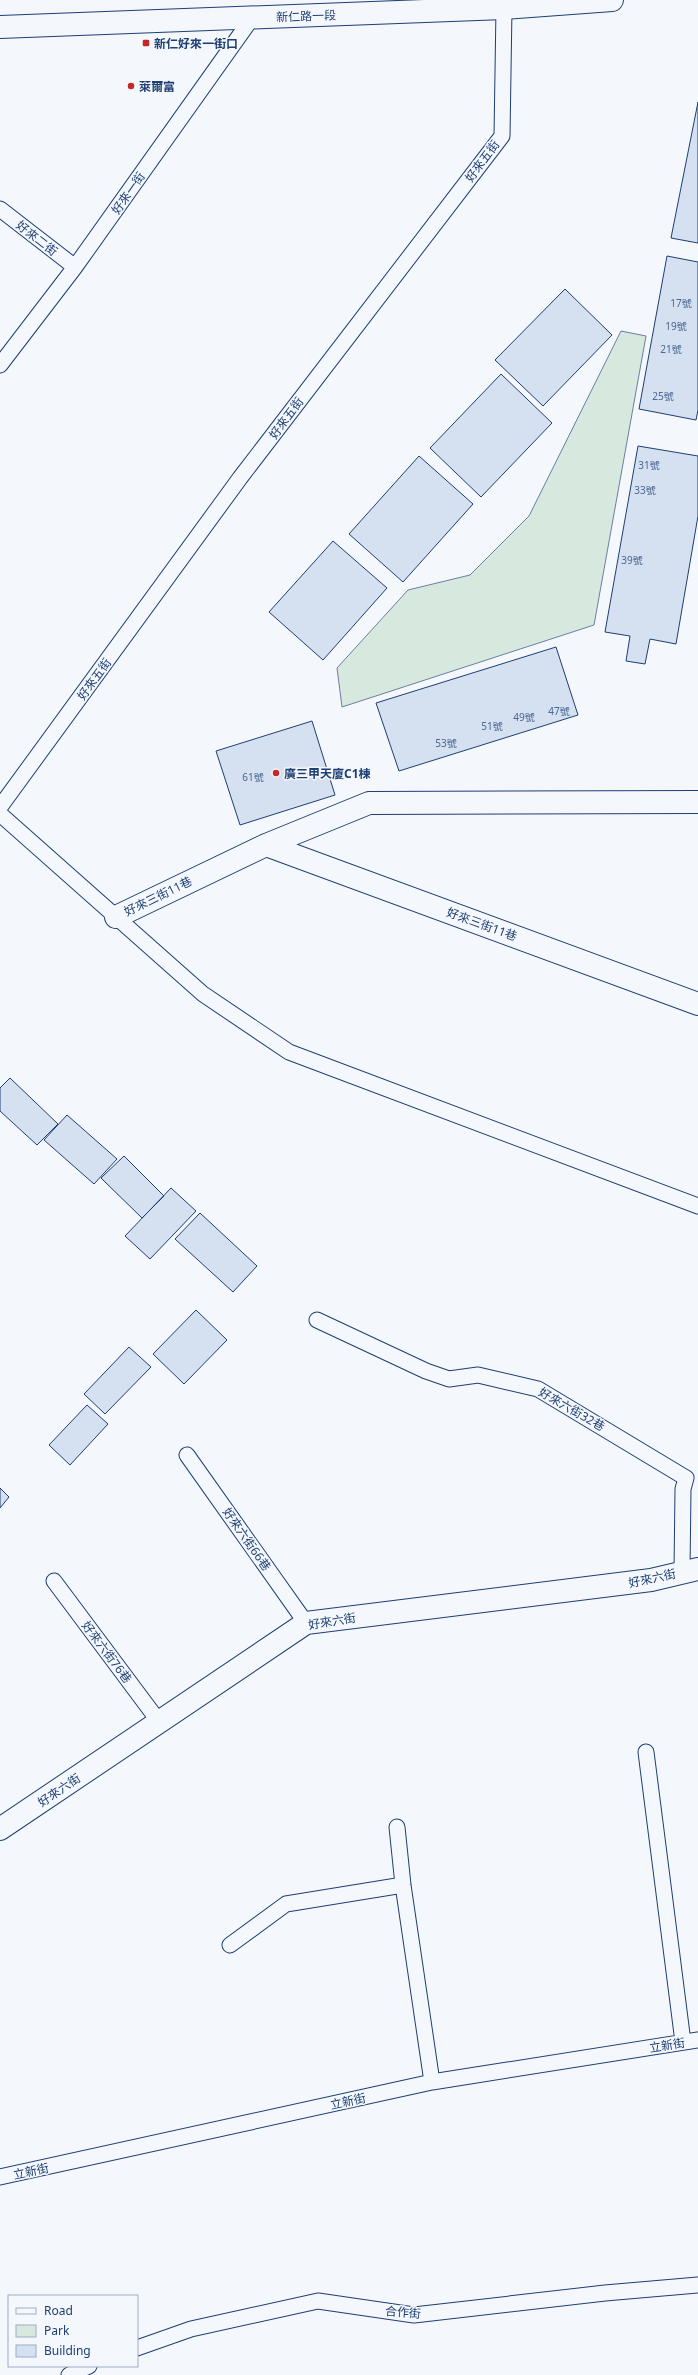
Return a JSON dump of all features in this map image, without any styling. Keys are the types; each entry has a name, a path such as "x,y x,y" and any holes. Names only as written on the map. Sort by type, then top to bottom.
{"street":[{"name":"新仁路一段","path":"0,27 504,8 612,0"},
{"name":"好來三街11巷","path":"116,917 266,845 369,803 698,802"},
{"name":"好來三街11巷","path":"266,845 698,1004"},
{"name":"好來六街","path":"0,1829 160,1723 306,1623 651,1580 690,1570"}],"lane":[{"name":"好來五街","path":"0,807 240,478 502,136 504,8"},
{"name":"好來一街","path":"0,365 75,267 252,18"},
{"name":"好來二街","path":"0,209 75,267"},
{"path":"0,814 204,994 288,1052 698,1206"},
{"name":"好來六街32巷","path":"317,1320 426,1372 449,1379 478,1375 538,1389 566,1404 686,1478 683,1489 690,1570"},
{"name":"好來六街66巷","path":"188,1455 306,1623"},
{"name":"好來六街76巷","path":"54,1581 160,1723"},
{"path":"646,1752 683,2042"},
{"path":"397,1827 403,1885 432,2082"},
{"path":"230,1945 286,1904 403,1885"},
{"name":"立新街","path":"0,2177 432,2082 698,2040"},
{"name":"合作街","path":"138,2348 190,2329 318,2301 414,2315 605,2293 698,2285"},
{"path":"69,2375 87,2367"}],"green space":[{"path":"621,331 646,336 594,625 342,707 337,668 408,590 470,575 529,516"}],"building":[{"path":"698,102 698,243 671,238"},
{"path":"667,256 698,262 698,410 696,420 639,409"},
{"path":"565,289 612,335 543,406 495,360"},
{"path":"501,374 552,423 481,497 430,448"},
{"path":"638,446 698,456 698,516 676,644 650,639 645,664 626,661 630,636 605,632"},
{"path":"419,456 473,504 403,582 349,534"},
{"path":"333,541 387,588 323,660 269,612"},
{"path":"556,647 578,715 399,771 376,703"},
{"name":"廣三甲天廈C1棟","path":"312,721 335,795 240,825 216,751"},
{"path":"10,1078 58,1124 37,1145 0,1111 0,1088"},
{"path":"67,1115 117,1159 94,1184 44,1140"},
{"path":"124,1156 164,1196 142,1218 101,1178"},
{"path":"171,1188 196,1211 150,1259 125,1236"},
{"path":"200,1213 257,1266 233,1292 175,1239"},
{"path":"196,1310 227,1340 184,1384 153,1354"},
{"path":"129,1347 151,1367 105,1414 84,1394"},
{"path":"87,1405 108,1424 70,1465 49,1445"},
{"path":"0,1488 9,1497 0,1508"}],"place":[{"name":"新仁好來一街口","path":"146,43"},
{"name":"萊爾富","path":"131,86"},
{"name":"廣三甲天廈C1棟","path":"276,773"}]}
